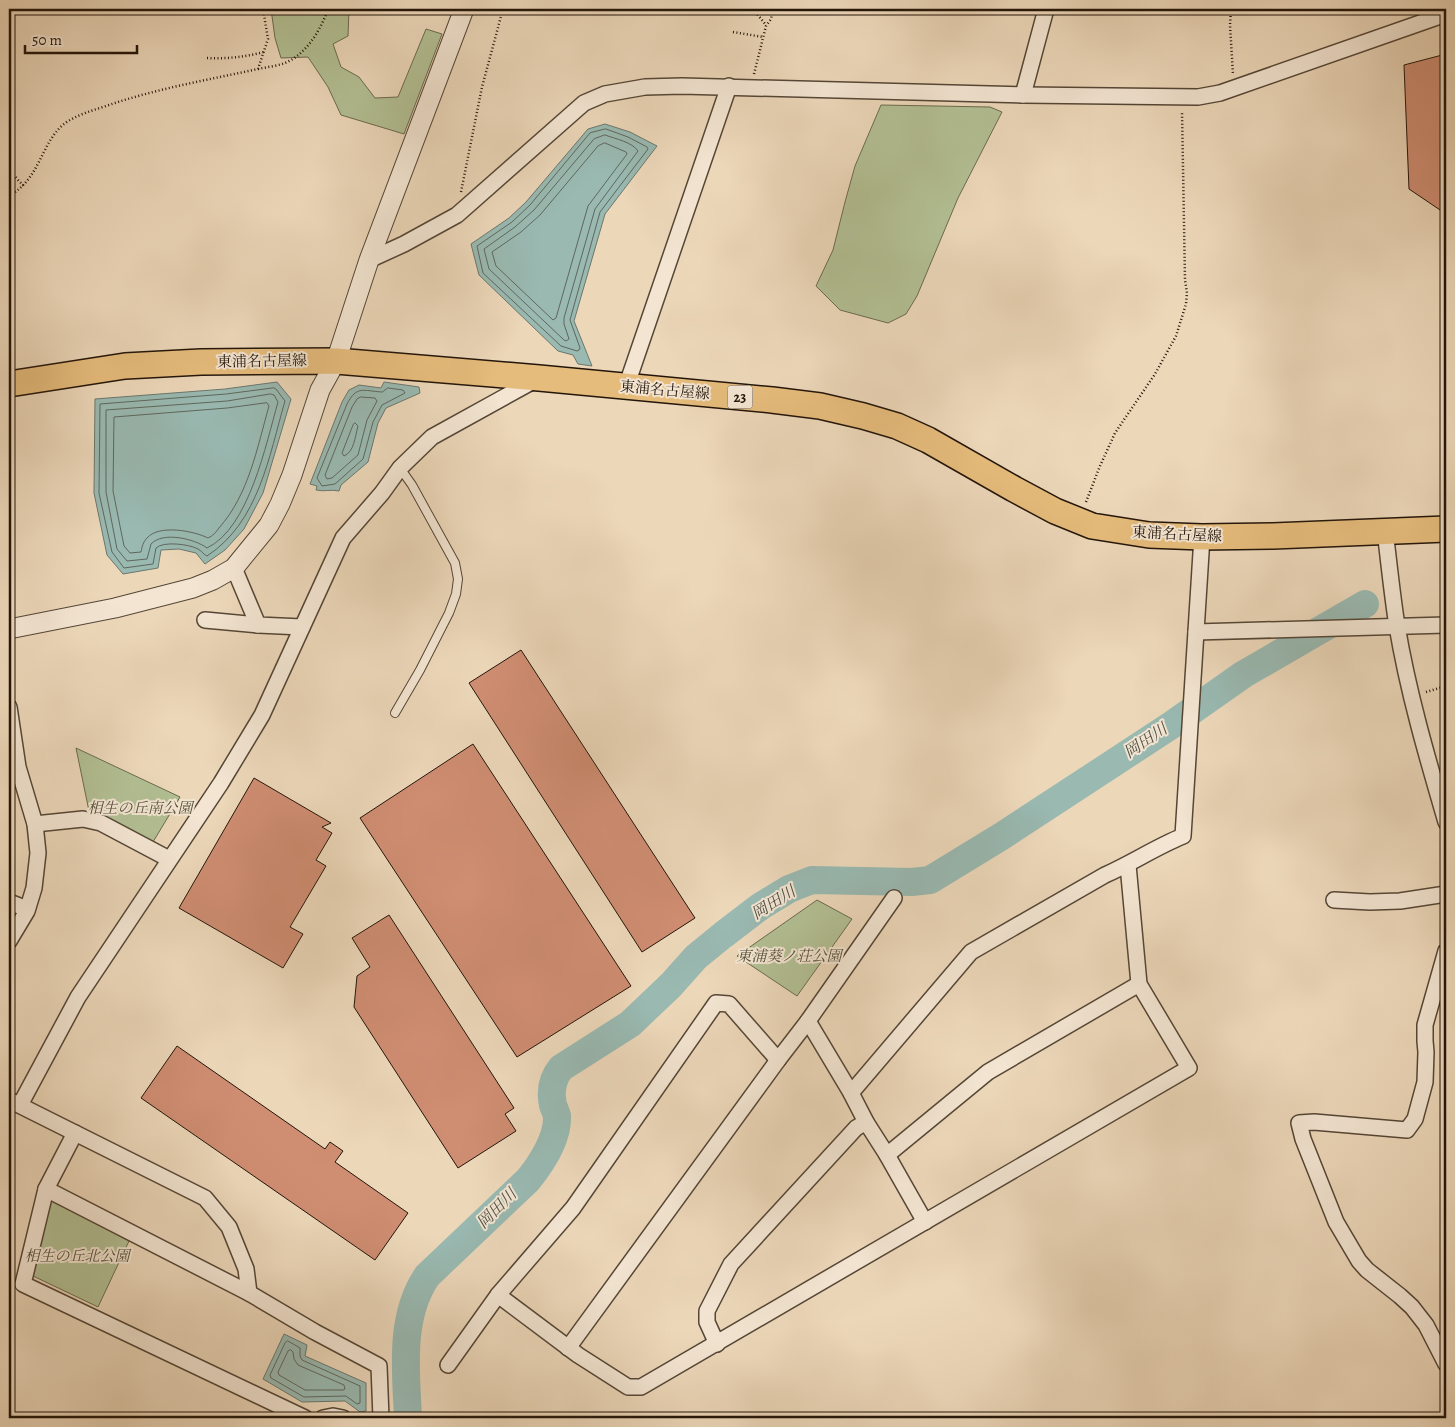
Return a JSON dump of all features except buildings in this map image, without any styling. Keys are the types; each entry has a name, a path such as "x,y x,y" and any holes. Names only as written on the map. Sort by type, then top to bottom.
{"main road":[{"name":"東浦名古屋線","path":"9,384 125,366 201,362 336,361 772,400 820,406 897,426 928,440 1056,511 1092,526 1149,535 1202,536 1273,536 1446,529"}],"street":[{"path":"9,629 116,608 193,588 213,580 234,568 269,526 292,475 320,390 336,361 369,260 464,9"},
{"path":"1023,95 1046,9"},
{"path":"369,260 404,244 457,215 584,103 605,94 645,87 729,86 1023,95 1205,96 1220,93 1446,14"},
{"path":"626,387 729,86"},
{"path":"249,1292 246,1269 229,1227 205,1198 15,1102 78,997 220,783 262,715 343,538 382,493 400,468 432,438 539,378"},
{"path":"1385,531 1398,626 1412,697 1446,822"},
{"path":"851,1093 971,952 1105,875 1183,836 1202,536"},
{"path":"234,568 258,625"},
{"path":"205,620 302,627"},
{"path":"1196,632 1446,624"},
{"path":"9,707 14,767 35,824 38,853 34,888 27,909 9,941"},
{"path":"35,824 83,819 101,824 169,859"},
{"path":"498,1294 568,1348 628,1387 637,1388 717,1344 1189,1068 1139,984 1128,865"},
{"path":"1334,900 1400,901 1446,894"},
{"path":"568,1348 808,1021 894,898"},
{"path":"9,902 27,909"},
{"path":"1446,951 1425,1025 1425,1082 1415,1119 1407,1130 1314,1122 1299,1123 1303,1139 1336,1222 1359,1261 1367,1270 1412,1307 1426,1325 1446,1364"},
{"path":"887,1155 988,1072 1139,984"},
{"path":"448,1365 498,1294 573,1208 716,1003 728,1004 778,1060"},
{"path":"808,1021 925,1222"},
{"path":"717,1344 707,1322 707,1311 731,1264 856,1128 866,1122"},
{"path":"75,1133 46,1189 16,1282 304,1418"},
{"path":"46,1189 249,1292 315,1332 379,1366 381,1418"},
{"path":"323,1418 333,1416 343,1418"}],"lane":[{"path":"395,713 420,670 449,613 456,594 458,579 455,563 412,485 400,468"}],"path":[{"path":"258,69 268,39 263,9"},
{"path":"9,196 24,186 36,169 53,136 62,126 75,117 134,96 286,62 303,51 313,40 324,22 328,9"},
{"path":"457,215 482,87 503,9"},
{"path":"753,9 766,26"},
{"path":"751,87 766,26 771,19 773,9"},
{"path":"1230,9 1232,71 1236,86"},
{"path":"733,32 763,37"},
{"path":"207,58 240,57 264,52"},
{"path":"1079,521 1100,466 1116,433 1156,374 1176,336 1184,312 1187,293 1183,203 1182,97"},
{"path":"9,169 24,186"},
{"path":"1412,697 1446,686"}],"green space":[{"path":"271,9 349,9 348,36 333,44 341,67 359,77 375,98 398,97 426,29 442,34 404,134 341,115 328,87 308,57 281,58 275,38"},
{"path":"881,105 990,107 1002,112 958,198 917,296 906,314 888,323 840,310 816,286 833,250 855,166"},
{"name":"相生の丘南公園","path":"76,748 180,797 150,847 104,816 89,811"},
{"name":"東浦葵ノ荘公園","path":"817,900 852,919 797,996 737,956"},
{"name":"相生の丘北公園","path":"54,1200 129,1241 98,1307 31,1275 48,1202"}],"water":[{"path":"605,124 630,132 657,146 605,214 574,321 592,366 578,364 573,355 558,351 479,275 471,244 509,218 526,202 588,129"},
{"path":"277,382 291,399 263,493 244,529 225,550 205,564 196,553 179,549 161,550 158,568 123,574 107,555 94,493 95,399 225,389"},
{"path":"384,382 419,387 420,393 386,408 378,423 368,462 341,485 339,491 316,490 317,486 310,484 342,402 349,390 359,385 381,388"},
{"path":"284,1334 307,1345 305,1356 366,1383 366,1411 360,1412 345,1401 302,1402 263,1379"}],"waterway":[{"name":"岡田川","path":"408,1418 406,1345 412,1309 418,1292 427,1276 528,1180 543,1159 552,1142 557,1124 552,1090 556,1076 561,1068 630,1024 671,985 696,957 761,906 789,889 812,880 912,882 930,880 1002,836 1170,726 1244,674 1365,604"}]}
